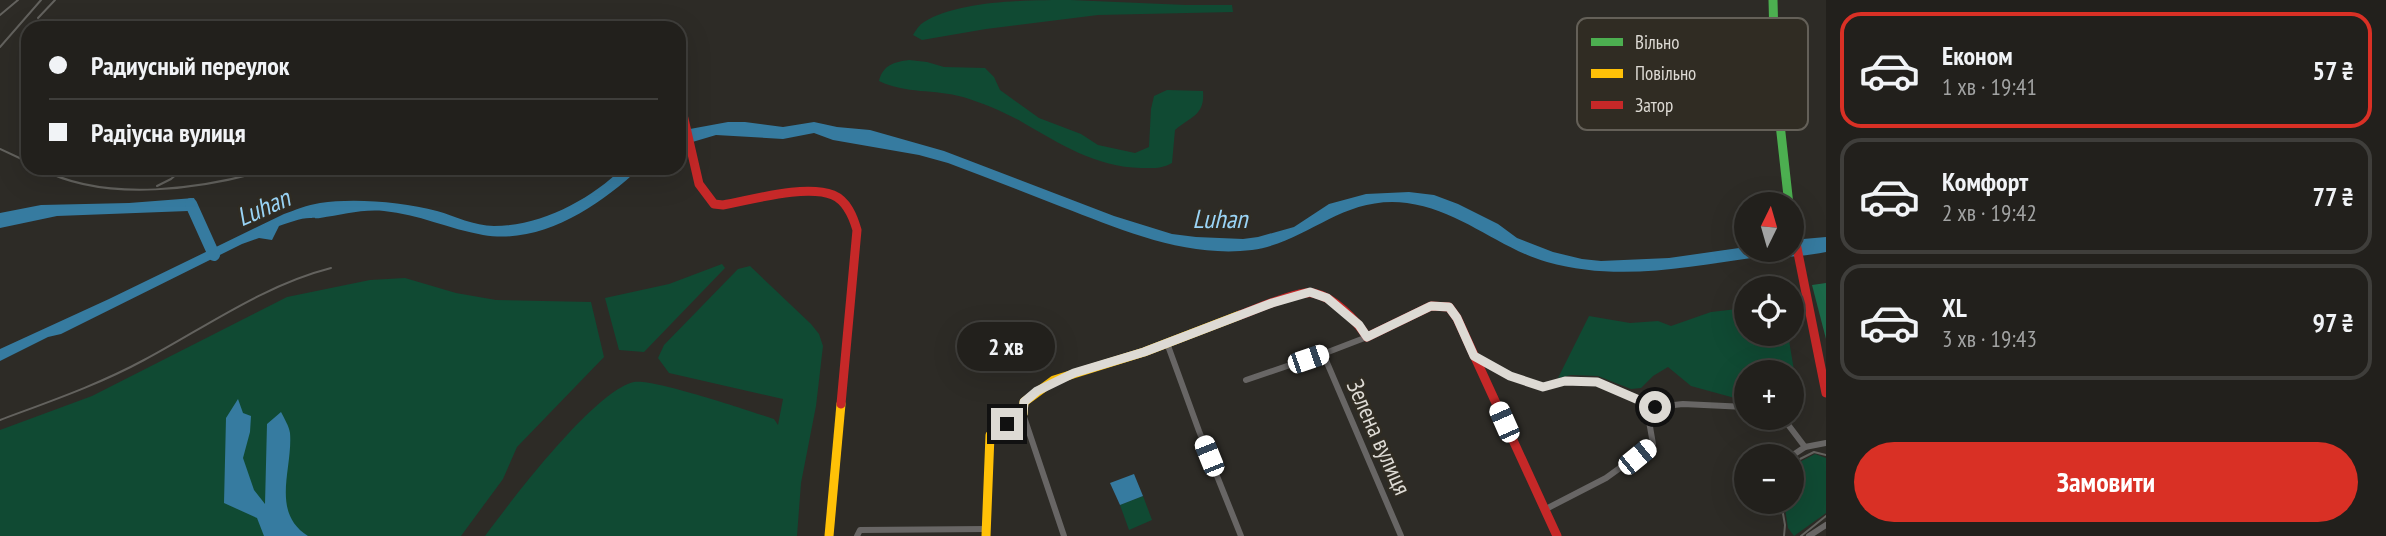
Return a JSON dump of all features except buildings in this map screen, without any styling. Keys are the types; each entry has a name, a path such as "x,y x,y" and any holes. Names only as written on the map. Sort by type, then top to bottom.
{"street":[{"path":"1773,0 1773,18"},
{"path":"686,127 699,184 714,204 821,192 834,195 854,215 857,230 829,536"},
{"path":"1780,130 1787,192"},
{"path":"1799,262 1826,393"},
{"path":"1064,536 1023,414 1024,402 1054,380 1144,352 1272,303 1310,292 1327,298 1359,325 1367,337 1431,306 1449,307 1457,318 1557,536"},
{"name":"Зелена вулиця","path":"1367,337 1328,352 1325,358 1401,536"},
{"path":"1167,342 1241,536"},
{"path":"1246,380 1328,352"},
{"path":"1474,356 1510,376 1543,387 1565,381 1597,382 1655,407 1683,404 1734,406"},
{"path":"1544,510 1606,478 1653,444 1649,421 1655,407"},
{"path":"857,536 860,530 986,533 990,435 1023,414"},
{"path":"1792,430 1805,447 1826,443"},
{"path":"1810,536 1826,525"}],"green space":[{"path":"1070,0 1232,5 1233,12 1098,15 922,40 913,35 924,22 956,9 995,3"},
{"path":"909,60 944,67 985,68 994,77 1000,90 1039,118 1081,134 1098,145 1135,153 1149,147 1154,96 1167,90 1203,91 1203,99 1200,110 1175,130 1172,163 1157,168 1125,167 1079,153 1015,118 978,102 952,95 899,88 879,81 883,71 890,65"},
{"path":"722,264 725,268 644,352 619,350 605,298 669,284"},
{"path":"750,266 811,324 819,334 823,346 816,406 801,483 797,536 485,536 533,474 576,425 617,390 634,382 660,385 702,396 774,419 778,425 783,399 669,373 658,358 664,345 738,269"},
{"path":"405,278 456,293 496,300 591,302 604,357 517,447 503,479 461,536 0,536 0,430 92,396 287,297 370,280"},
{"path":"1826,283 1826,339 1812,285"},
{"path":"1734,309 1734,346 1790,346 1792,360 1734,360 1734,398 1691,386 1668,367 1653,376 1641,388 1631,389 1598,376 1571,375 1558,378 1589,316 1630,323 1658,321 1671,326 1711,312"},
{"path":"1815,454 1826,458 1826,513 1794,536 1788,528 1786,514 1804,514 1804,460"},
{"path":"1143,496 1152,520 1129,530 1120,505"}],"water":[{"path":"728,122 783,127 814,122 870,130 944,151 1114,216 1172,234 1196,237 1258,237 1294,227 1329,204 1366,194 1409,192 1434,195 1458,204 1498,224 1517,238 1553,252 1582,259 1601,261 1669,258 1734,249 1734,260 1652,271 1574,268 1529,256 1444,213 1407,203 1384,202 1344,212 1272,245 1252,250 1203,250 1131,233 948,163 919,155 833,140 814,133 783,139 716,135 686,144 686,130"},
{"path":"615,175 632,175 588,209 568,219 527,234 505,237 483,235 384,211 294,221 279,226 272,240 259,238 242,244 61,334 48,337 0,361 0,349 306,206 348,201 379,202 424,208 479,224 512,225 564,209"},
{"path":"194,198 202,217 194,222 188,211 57,216 0,228 0,213 41,205"},
{"path":"1826,237 1826,252 1804,255 1804,239"},
{"path":"238,399 243,413 251,416 243,458 254,490 265,504 267,424 281,412 285,419 290,433 286,502 296,526 308,536 264,536 257,518 224,503 226,418"},
{"path":"1134,474 1143,496 1120,505 1110,483"}],"waterway":[{"path":"191,204 214,255"}],"tram line":[{"path":"1804,457 1814,452 1826,455"},
{"path":"1783,514 1784,536"},
{"path":"1801,536 1826,516"}],"railway":[{"path":"0,15 18,0"},
{"path":"23,21 41,0"},
{"path":"38,18 55,0"},
{"path":"0,47 21,23"},
{"path":"0,149 21,159"},
{"path":"56,175 94,186 124,189 187,187 250,175"},
{"path":"157,186 176,175"},
{"path":"0,420 109,377 258,296 331,268"}],"traffic: fast":[{"path":"1773,0 1773,18"},
{"path":"1781,130 1788,192"}],"traffic: slow":[{"path":"986,536 990,435 1023,414 1024,402 1054,380 1144,352 1240,315"},
{"path":"829,536 841,404"}],"traffic: jam":[{"path":"686,127 699,184 714,204 723,205 808,191 833,195 846,205 857,230 841,404"},
{"path":"1800,262 1826,393"},
{"path":"1240,315 1287,297 1313,293 1329,299 1344,310 1367,337 1431,306 1449,307 1457,318 1557,536"}],"route":[{"path":"1007,424 1023,414 1024,402 1054,380 1144,352 1272,303 1310,292 1327,298 1359,325 1367,337 1431,306 1449,307 1457,318 1474,356 1510,376 1543,387 1575,380 1597,382 1655,407"}],"water label":[{"name":"Luhan","path":"263,207"},
{"name":"Luhan","path":"1220,218"}]}
